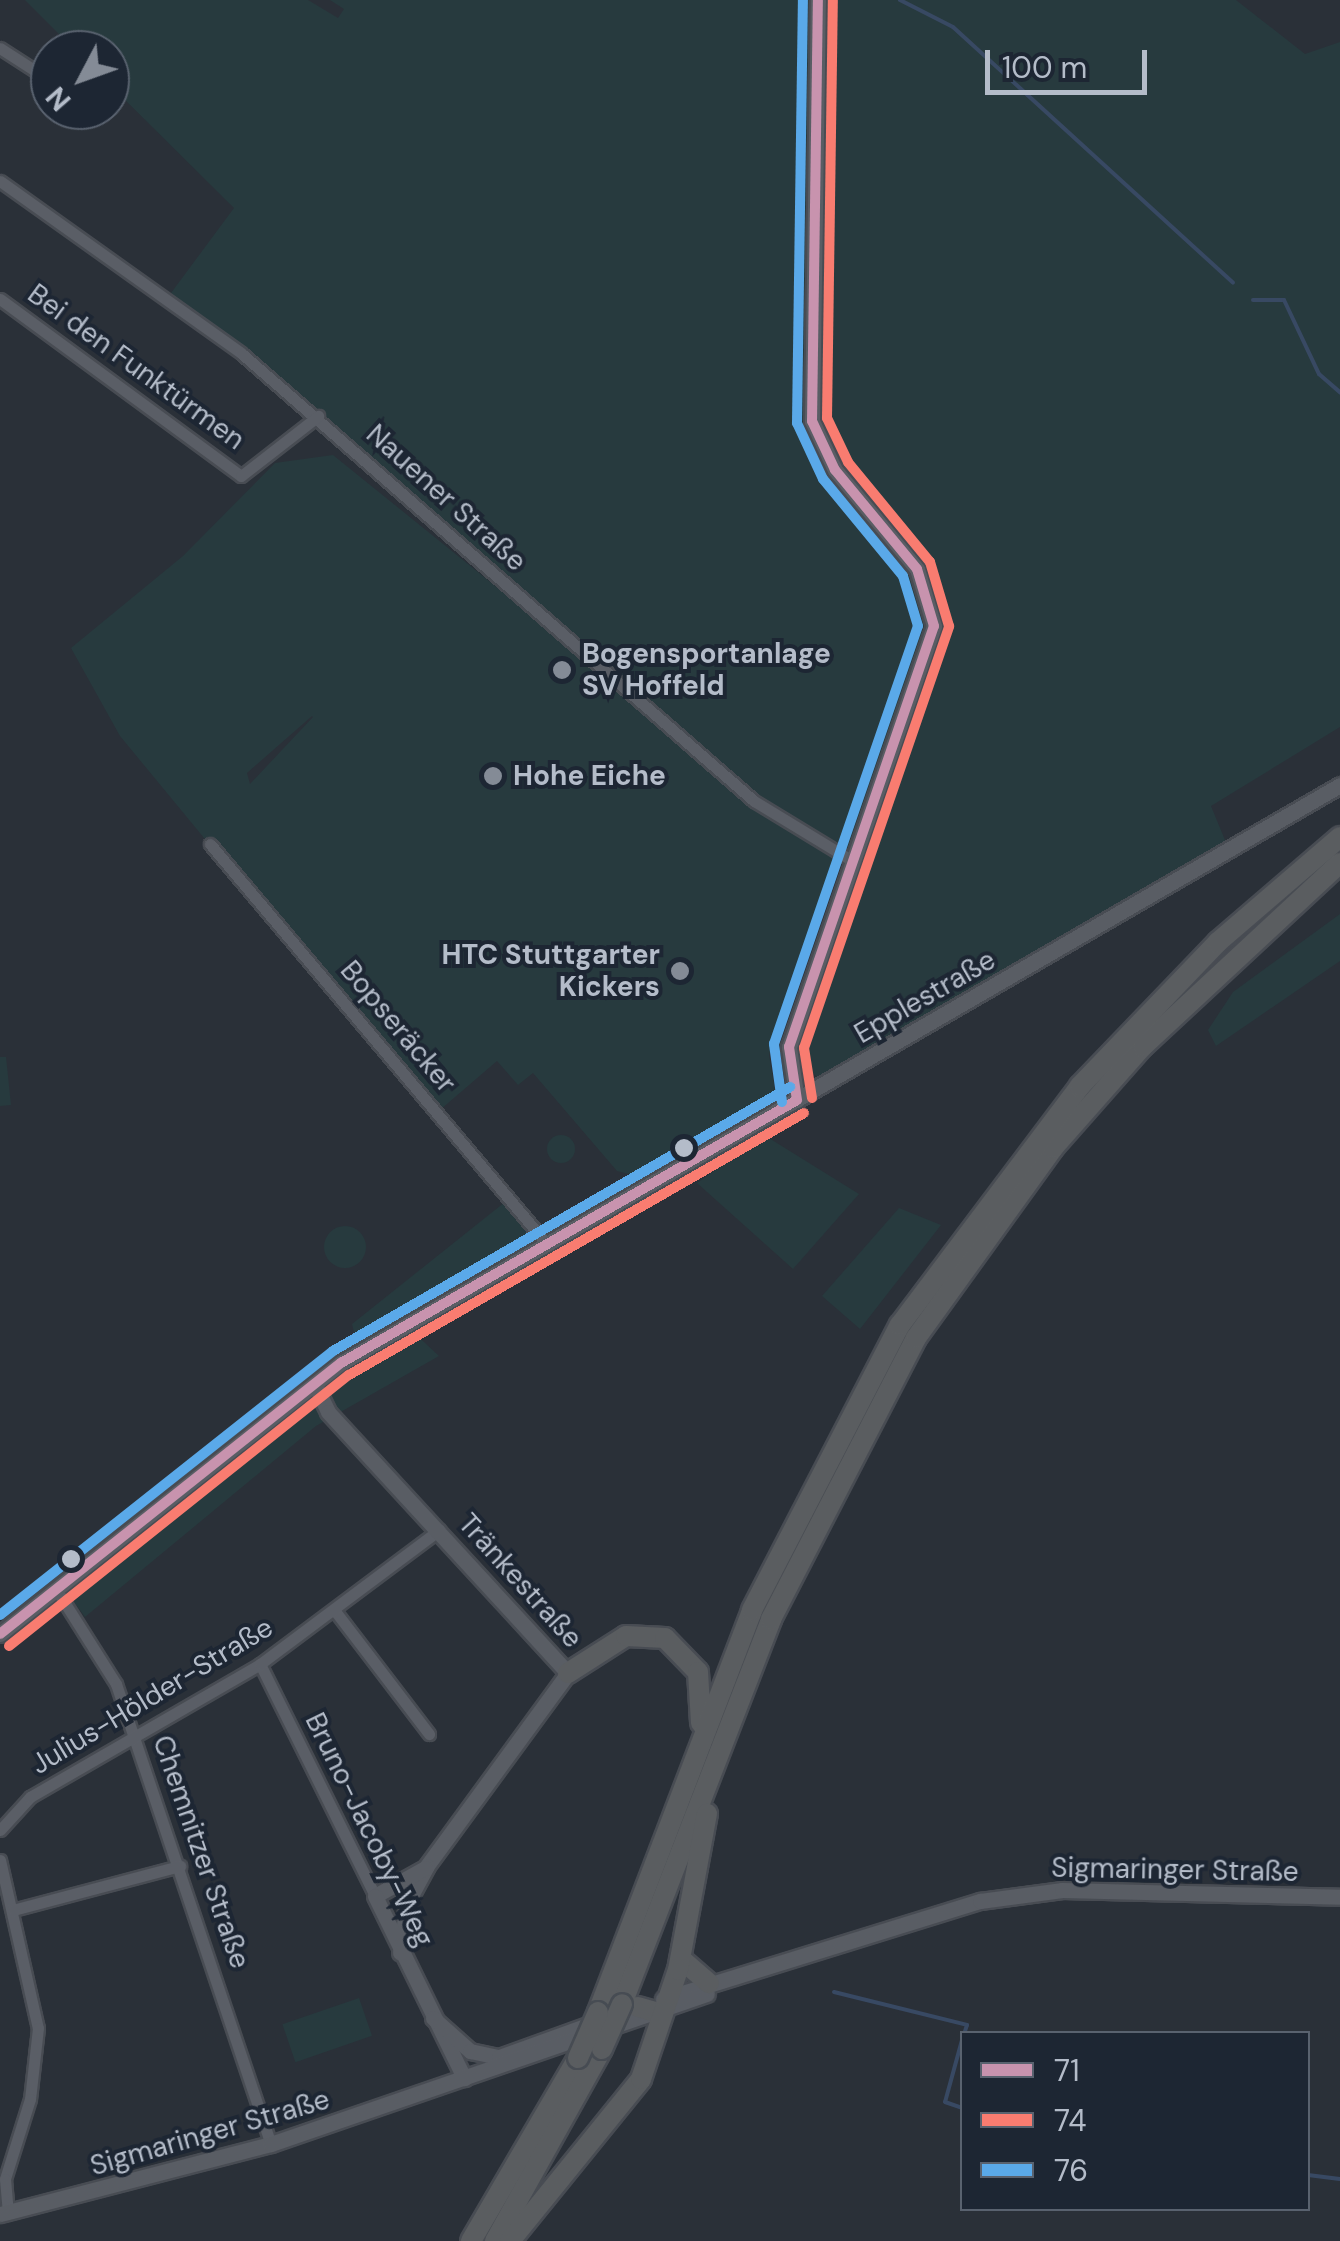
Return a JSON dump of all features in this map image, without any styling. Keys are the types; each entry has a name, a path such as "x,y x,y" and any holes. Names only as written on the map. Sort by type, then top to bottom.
{"highway":[{"path":"472,2241 578,2058 707,1755 813,1480 959,1237 1164,995 1340,837"},
{"path":"494,2241 630,2006 707,1755 832,1488 977,1248 1143,1046 1340,863"},
{"path":"510,2241 633,2094 680,1959 707,1755 702,1684 664,1638 626,1636 568,1673"},
{"path":"680,1959 716,1984"},
{"path":"630,2006 663,2005"}],"main road":[{"path":"797,1100 788,1047 851,860 926,660 933,611 917,569 834,470 812,421 818,0"},
{"name":"Epplestraße","path":"0,1634 317,1389 341,1363 1340,785"},
{"name":"Tränkestraße","path":"317,1389 568,1673 427,1866 407,1903 400,1953"},
{"name":"Tränkestraße","path":"375,1896 427,1866"},
{"name":"Sigmaringer Straße","path":"4,2213 271,2144 464,2078 716,1984 980,1901 1062,1890 1340,1897"},
{"name":"Bruno-Jacoby-Weg","path":"375,1896 449,2060 464,2078"},
{"path":"430,2089 449,2060 470,2050 510,2054 630,2006"},
{"name":"Bruno-Jacoby-Weg","path":"433,2018 470,2050"}],"street":[{"path":"0,48 30,67"},
{"name":"Nauener Straße","path":"0,182 170,299 322,420 754,801 851,860"},
{"name":"Bei den Funktürmen","path":"0,299 241,476 322,420"},
{"name":"Bopseräcker","path":"210,844 547,1244"},
{"name":"Julius-Hölder-Straße","path":"0,1830 30,1797 260,1664 440,1530"},
{"name":"Chemnitzer Straße","path":"56,1589 101,1653 136,1738 271,2144"},
{"path":"335,1610 430,1734"},
{"name":"Bruno-Jacoby-Weg","path":"260,1664 375,1896"},
{"path":"0,1860 13,1910 38,2054 5,2179 4,2213"},
{"path":"13,1910 180,1866"}],"green space":[{"path":"25,0 308,0 338,18 344,9 330,0 1236,0 1305,54 1340,42 1340,727 1211,806 1227,845 818,1078 801,1061 800,1045 858,860 790,823 838,860 769,1055 777,1102 637,1176 617,1171 533,1073 518,1085 497,1061 433,1116 120,736 71,648 183,556 275,463 333,455 728,774 171,293 234,208 130,105 130,30 55,30","holes":["312,716 313,717 250,784 247,773"]},
{"path":"1340,914 1340,961 1216,1046 1208,1030 1233,992"},
{"path":"0,1057 6,1057 11,1105 0,1106"},
{"path":"561,1135 571,1139 575,1149 571,1159 561,1163 551,1159 547,1149 551,1139"},
{"path":"764,1135 859,1194 793,1269 697,1183"},
{"path":"505,1202 529,1229 518,1252 374,1337 354,1332 352,1324"},
{"path":"899,1208 941,1225 860,1329 822,1296"},
{"path":"345,1226 360,1232 366,1247 360,1262 345,1268 330,1262 324,1247 330,1232"},
{"path":"410,1329 439,1356 316,1426 85,1617 71,1598 77,1581 340,1371"},
{"path":"359,1998 372,2036 295,2062 282,2024"}],"waterway":[{"path":"900,0 953,27 1233,283"},
{"path":"1253,300 1284,300 1319,374 1340,392"},
{"path":"834,1992 967,2025 965,2031"},
{"path":"960,2047 945,2102 960,2107"},
{"path":"1310,2175 1340,2179"}],"transit line":[{"name":"76","path":"782,1102 774,1044 918,626 903,576 823,479 797,423 803,0"},
{"name":"71","path":"797,1100 789,1047 934,626 917,569 835,470 812,421 818,0"},
{"name":"74","path":"812,1098 804,1048 949,626 930,562 848,462 827,418 833,0"},
{"name":"76","path":"0,1615 333,1351 790,1087"},
{"name":"71","path":"0,1634 341,1363 797,1100"},
{"name":"74","path":"9,1646 349,1375 804,1113"}],"place":[{"name":"Bogensportanlage SV Hoffeld","path":"562,670"},
{"name":"Hohe Eiche","path":"493,776"},
{"name":"HTC Stuttgarter Kickers","path":"680,971"}]}
